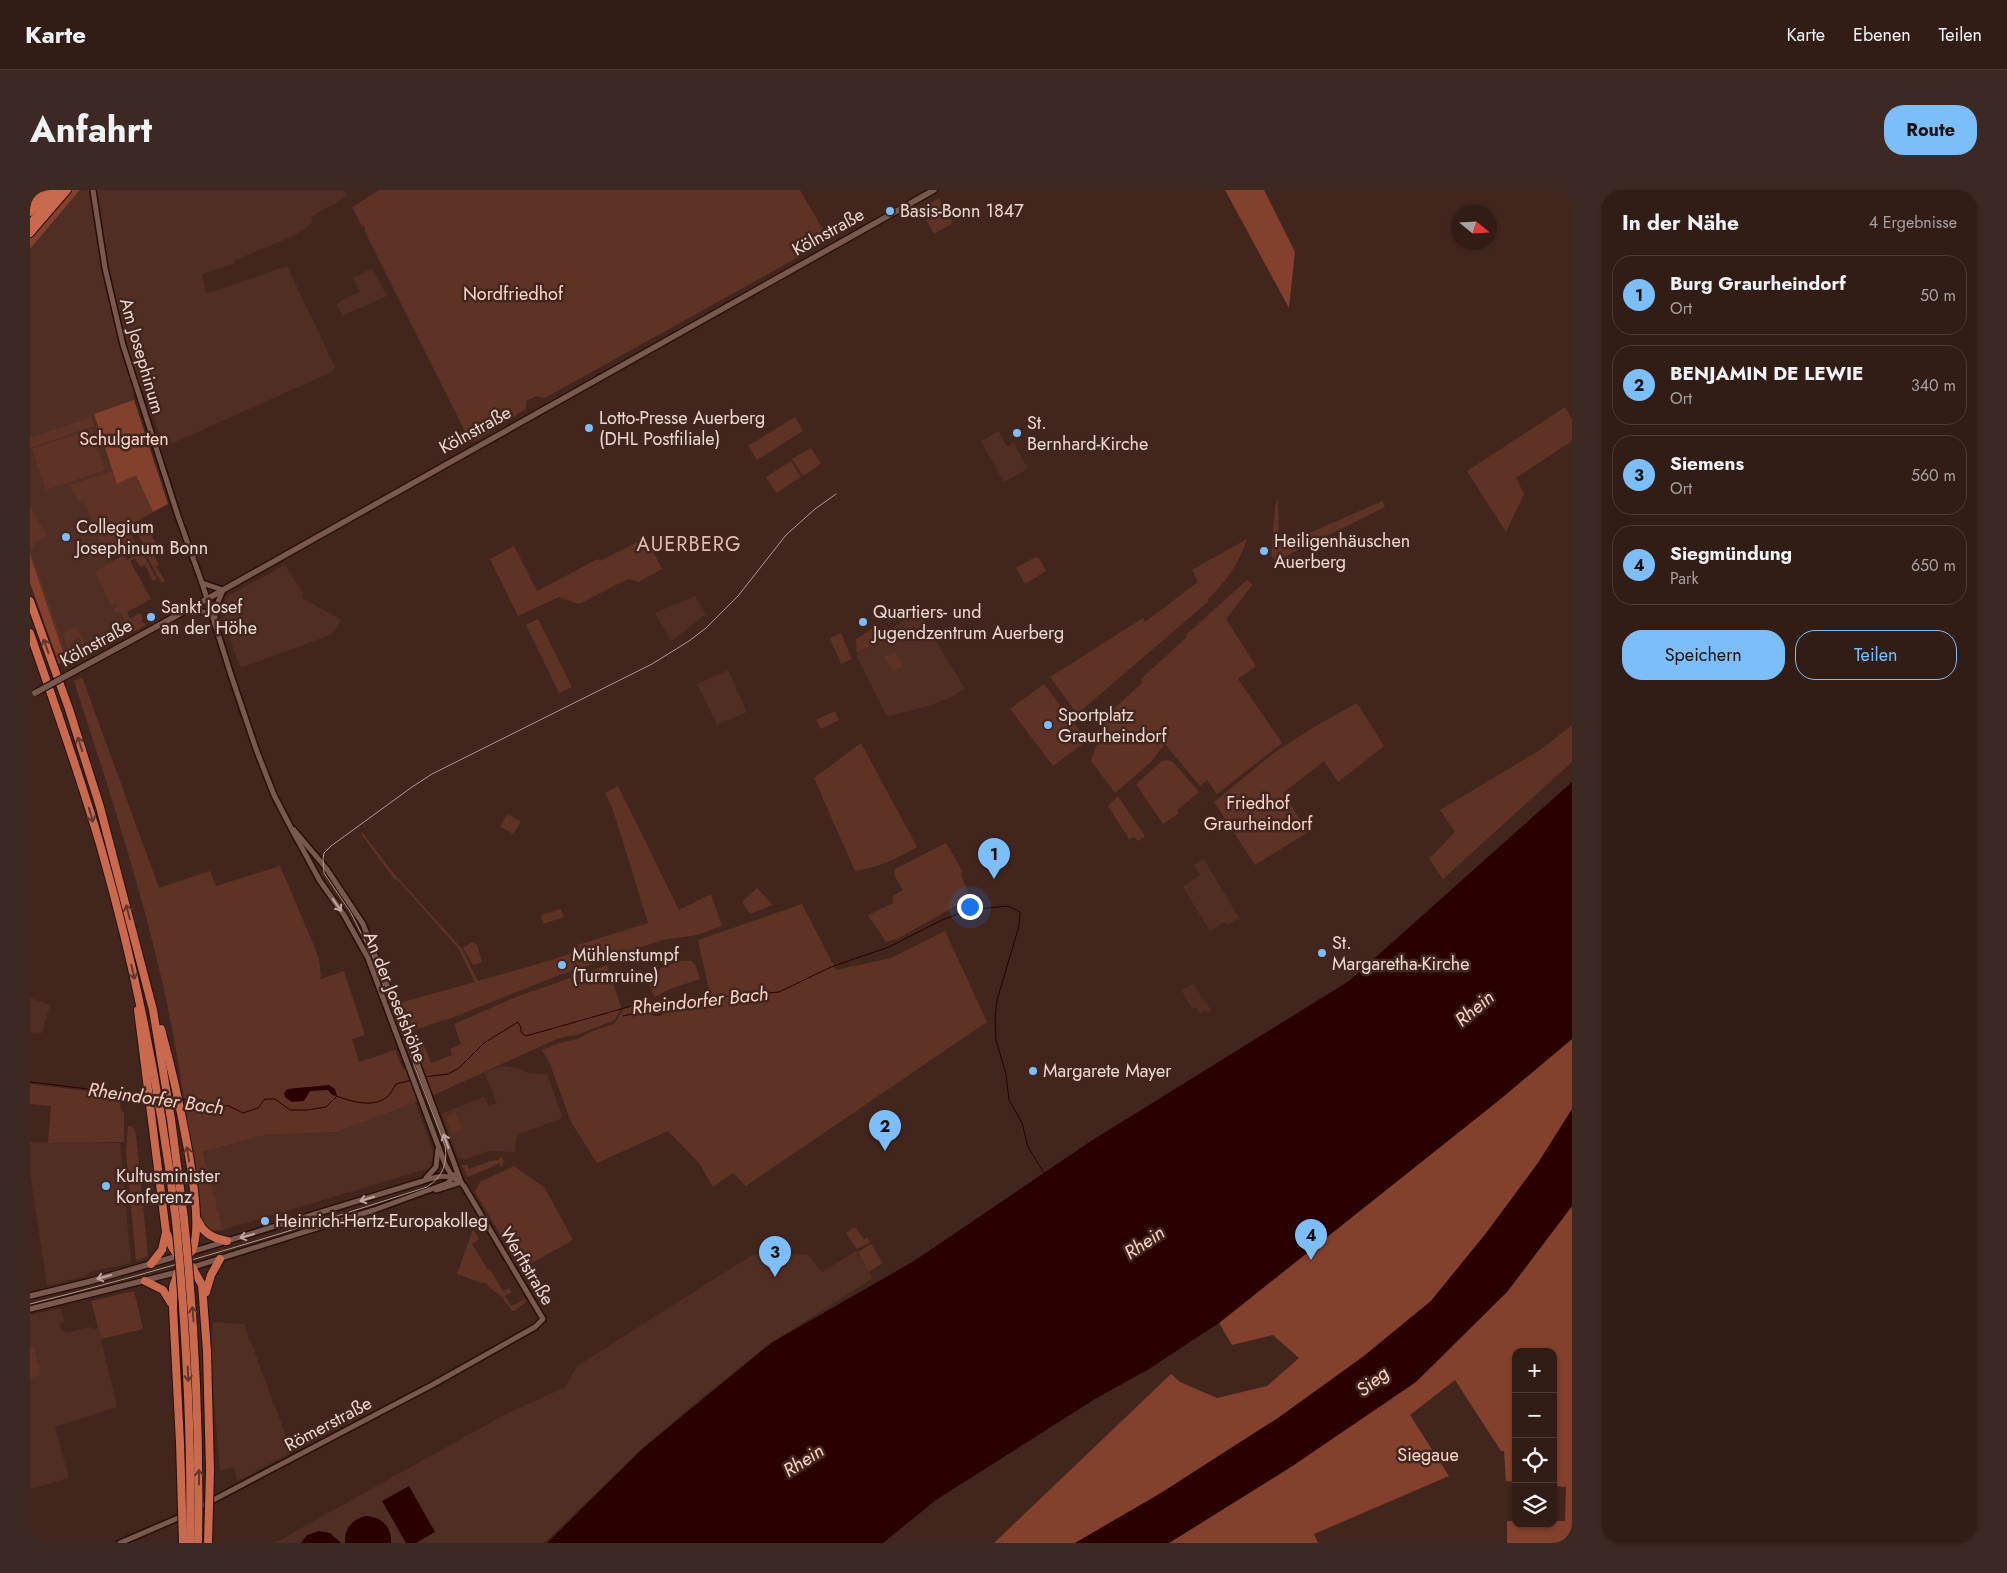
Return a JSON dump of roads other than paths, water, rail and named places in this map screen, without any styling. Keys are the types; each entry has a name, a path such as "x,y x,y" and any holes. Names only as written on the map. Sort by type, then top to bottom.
{"highway":[{"path":"30,196 36,190"},
{"path":"30,201 40,190"},
{"path":"30,212 51,190"},
{"path":"30,224 60,190"},
{"path":"30,233 67,190"},
{"path":"30,601 69,709 100,807 153,1010 171,1119 184,1219 196,1361 199,1446 198,1543"},
{"path":"30,632 98,837 138,992 155,1076 176,1221 188,1365 190,1543"},
{"path":"30,639 38,656"},
{"path":"138,992 138,1020 166,1232 172,1248 178,1256"},
{"path":"153,1010 159,1022 182,1119 197,1220 195,1246 191,1252"},
{"path":"197,1220 206,1234 216,1239 227,1241"},
{"path":"151,1264 162,1250 166,1232"},
{"path":"204,1297 210,1274 220,1259"},
{"path":"192,1267 202,1285 204,1297 210,1471 208,1543"},
{"path":"178,1272 173,1287 172,1308 177,1369 183,1543"},
{"path":"145,1281 163,1290 168,1296 172,1308"}],"main road":[{"name":"Kölnstraße","path":"32,694 207,600 934,190"},
{"path":"30,1309 178,1272 191,1252"},
{"path":"30,1296 178,1256 192,1267"}],"street":[{"name":"Am Josephinum","path":"93,190 105,268 123,345 207,600"},
{"path":"202,583 223,590"},
{"name":"An der Josefshöhe","path":"215,622 215,609 223,590"},
{"name":"An der Josefshöhe","path":"207,600 231,675 274,795 320,881 344,915 365,952 437,1143 453,1178"},
{"path":"191,608 212,615"},
{"name":"An der Josefshöhe","path":"290,826 326,868 363,924 461,1182"},
{"path":"423,1180 433,1173 436,1167 438,1160 437,1143"},
{"path":"407,1198 448,1183 453,1178 456,1168"},
{"path":"178,1256 423,1180 440,1176 453,1178 461,1182"},
{"path":"178,1272 461,1182"},
{"name":"Werftstraße","path":"461,1182 543,1320"},
{"name":"Römerstraße","path":"120,1543 170,1522 233,1491 453,1373 535,1327 543,1320"}],"water":[{"name":"Rhein","path":"1572,782 1572,1039 1498,1101 1219,1323 1149,1369 1095,1399 936,1500 883,1543 547,1543 642,1449 771,1343 914,1261 1091,1141 1349,981"},
{"path":"329,1085 335,1089 337,1096 332,1095 328,1090 310,1091 304,1101 292,1102 285,1097 284,1093 287,1089"},
{"name":"Sieg","path":"1572,1109 1572,1206 1507,1292 1416,1382 1294,1465 1169,1543 1075,1543 1161,1493 1278,1418 1364,1356 1431,1301 1487,1232 1538,1163"},
{"path":"409,1486 435,1532 416,1543 406,1543 382,1501"},
{"path":"361,1517 377,1518 385,1524 390,1532 391,1543 345,1543 346,1533 350,1525"},
{"path":"319,1531 330,1533 341,1543 301,1543 307,1535"}],"waterway":[{"name":"Rheindorfer Bach","path":"424,1077 448,1074 459,1068 484,1043 518,1022 521,1032 526,1036 635,1005 779,992 831,967 889,947 942,920 967,910 1008,906 1020,912 1019,926 997,1000 995,1019 996,1040 1006,1074 1009,1100 1022,1123 1028,1147 1044,1173"},
{"path":"623,1016 646,1011 654,1015 660,1015 674,1003"},
{"name":"Rheindorfer Bach","path":"182,1099 201,1100 212,1105 229,1106 243,1113 258,1108 265,1099 275,1099 290,1110 307,1110 326,1107 337,1096 362,1103 375,1102 387,1097 396,1084 412,1080"},
{"name":"Rheindorfer Bach","path":"30,1082 146,1096"}],"tram line":[{"path":"30,1304 279,1234 427,1187 437,1179 445,1164 445,1146 372,955 351,913 324,873 324,853 331,846 432,774 652,664 689,641 706,628 738,596 786,535 815,509 836,494"}],"place":[{"name":"Basis-Bonn 1847","path":"890,211"},
{"name":"Lotto-Presse Auerberg (DHL Postfiliale)","path":"589,428"},
{"name":"St. Bernhard-Kirche","path":"1017,433"},
{"name":"Collegium Josephinum Bonn","path":"66,537"},
{"name":"Heiligenhäuschen Auerberg","path":"1264,551"},
{"name":"Sankt Josef an der Höhe","path":"151,617"},
{"name":"Quartiers- und Jugendzentrum Auerberg","path":"863,622"},
{"name":"Sportplatz Graurheindorf","path":"1048,725"},
{"name":"Burg Graurheindorf","path":"994,879"},
{"name":"St. Margaretha-Kirche","path":"1322,953"},
{"name":"Mühlenstumpf (Turmruine)","path":"562,965"},
{"name":"Margarete Mayer","path":"1033,1071"},
{"name":"BENJAMIN DE LEWIE","path":"885,1151"},
{"name":"Kultusminister Konferenz","path":"106,1186"},
{"name":"Heinrich-Hertz-Europakolleg","path":"265,1221"},
{"name":"Siegmündung","path":"1311,1260"},
{"name":"Siemens","path":"775,1277"}],"district":[{"name":"AUERBERG","path":"689,544"}],"park label":[{"name":"Nordfriedhof","path":"513,294"},
{"name":"Schulgarten","path":"124,439"},
{"name":"Friedhof Graurheindorf","path":"1258,813"},
{"name":"Siegaue","path":"1428,1455"}]}
